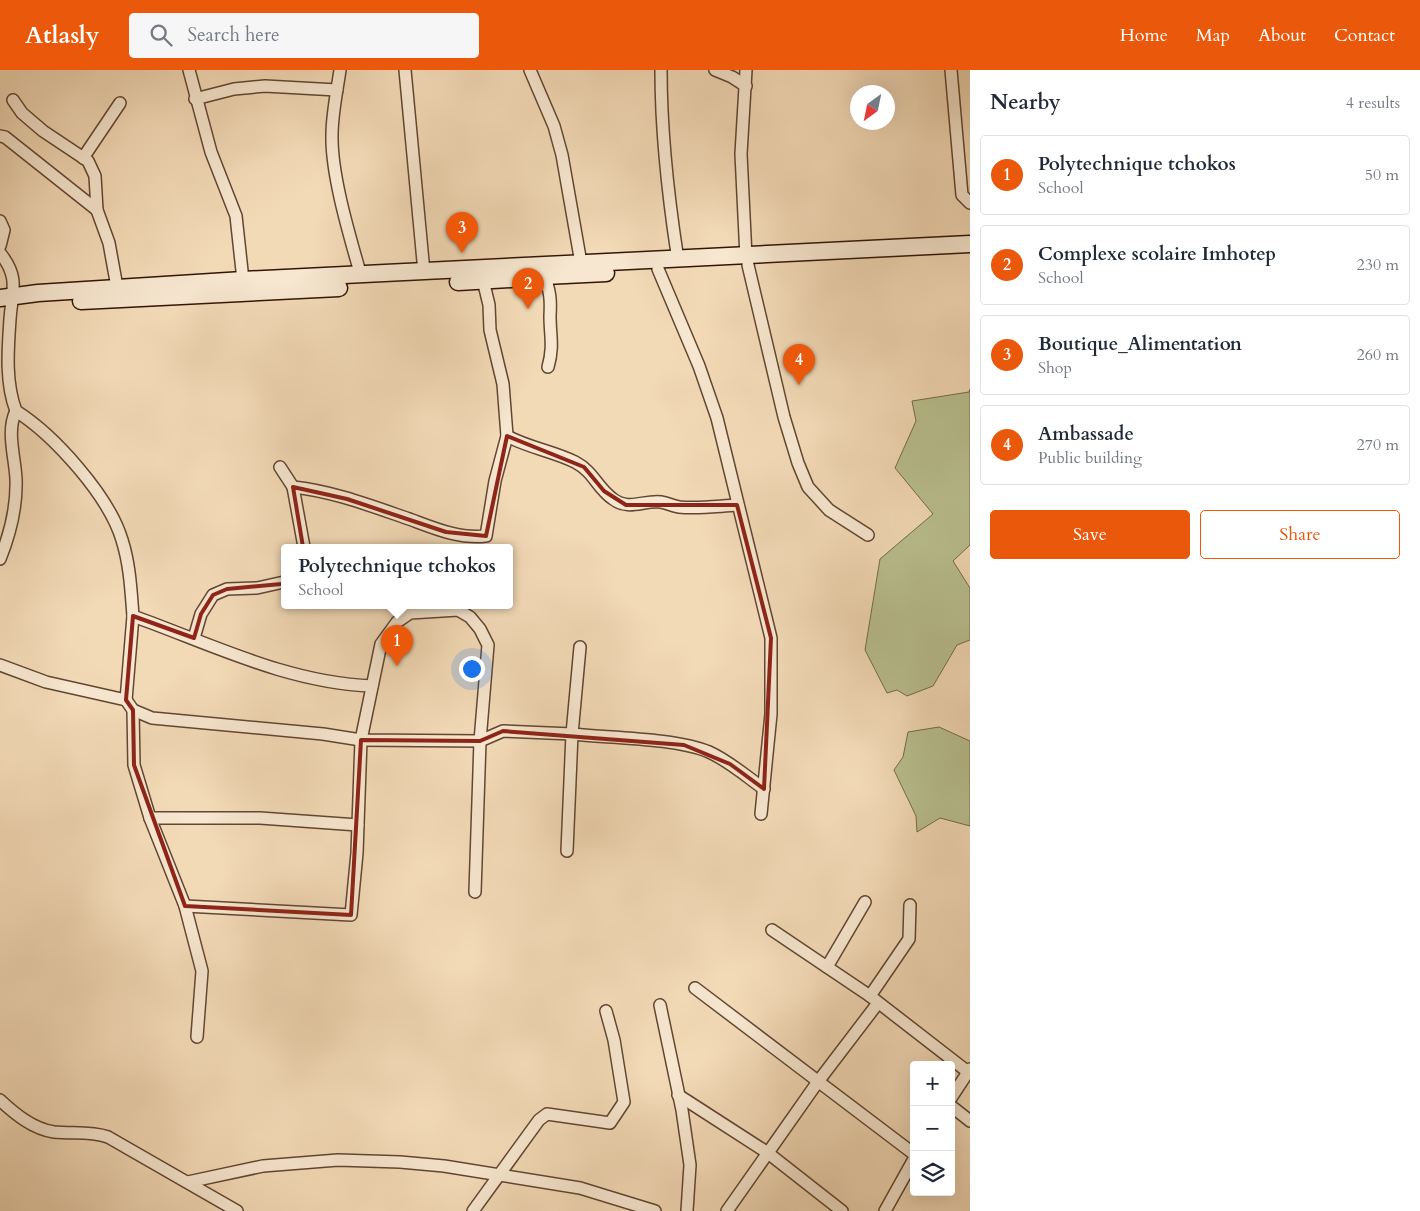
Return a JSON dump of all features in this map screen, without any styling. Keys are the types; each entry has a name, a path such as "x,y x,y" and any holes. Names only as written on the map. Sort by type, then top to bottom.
{"main road":[{"path":"6,302 42,303 484,280 658,269 970,244"},
{"path":"6,302 117,287 361,276 581,263 678,260 747,261 970,254"}],"street":[{"path":"189,70 195,99 211,152 236,216 244,280"},
{"path":"340,70 332,136 333,154 361,276"},
{"path":"405,70 424,272"},
{"path":"530,70 554,126 562,155 581,263"},
{"path":"661,70 661,112 666,184 678,260"},
{"path":"715,70 732,77 746,86"},
{"path":"746,70 741,154 747,261 784,417 808,487 829,510 868,536"},
{"path":"952,70 962,195 970,202"},
{"path":"195,99 234,89 265,86 337,90"},
{"path":"13,100 22,113 43,131 83,158 93,168 97,210 109,243 117,287"},
{"path":"83,158 120,103"},
{"path":"0,136 5,137 97,210"},
{"path":"0,222 4,230 0,246"},
{"path":"0,253 12,272 6,302 9,386 16,410 31,421 79,470 100,496 122,538 127,558 133,616 129,705 134,765 150,818 185,906 202,971 197,1037"},
{"path":"658,269 707,387 717,418 737,505 772,638 771,714 762,814"},
{"path":"545,276 552,298 550,317 552,352 548,367"},
{"path":"293,487 347,499 446,532 474,537 486,536 495,481 507,436 503,384 490,330 490,305 484,280"},
{"path":"0,559 16,480 11,421 16,410"},
{"path":"507,436 522,445 565,458 584,467 592,473 604,491 614,500 626,505 661,502 684,507 737,505"},
{"path":"280,466 293,487 303,544"},
{"path":"194,638 201,614 213,595 227,589 257,588 281,583"},
{"path":"185,906 352,915 361,740 381,644 397,622 410,613 458,610 470,617 480,629 488,645 480,741 475,892"},
{"path":"133,616 248,659 300,676 338,685 372,686"},
{"path":"567,851 572,734 580,648"},
{"path":"0,665 46,682 129,705 152,718 323,734 361,740 480,741 502,731 572,734 684,745 715,756 764,789"},
{"path":"150,818 260,818 358,825"},
{"path":"827,967 865,902"},
{"path":"727,1211 874,1000 910,939 910,905"},
{"path":"772,930 874,1000 969,1071 955,1092"},
{"path":"695,988 817,1083 910,1151"},
{"path":"660,1005 690,1165 687,1211"},
{"path":"473,1211 539,1120 547,1114 610,1123 624,1102 614,1040 606,1011"},
{"path":"678,1095 768,1152 842,1211"},
{"path":"0,1100 33,1126 53,1132 93,1132 108,1138 237,1211"},
{"path":"955,1109 970,1121"},
{"path":"188,1182 263,1166 338,1160 444,1166 580,1188 656,1211"},
{"path":"885,1211 910,1166"}],"highlighted area":[{"path":"507,436 584,467 604,491 626,505 737,505 771,638 764,789 730,764 684,745 503,731 480,741 361,740 351,915 185,906 134,765 133,710 126,700 133,616 194,638 201,614 213,595 227,589 281,584 294,577 305,559 293,487 347,499 446,532 486,536"}],"green space":[{"path":"970,389 970,545 953,561 970,588 970,640 957,645 933,686 907,696 897,690 887,693 865,650 880,559 933,514 895,468 916,421 912,401 969,392"},
{"path":"939,727 970,741 970,826 940,818 917,832 916,816 894,770 903,757 908,732"}],"place":[{"name":"Boutique_Alimentation","path":"462,253"},
{"name":"Complexe scolaire Imhotep","path":"528,309"},
{"name":"Ambassade","path":"799,385"},
{"name":"Polytechnique tchokos","path":"397,666"}]}
